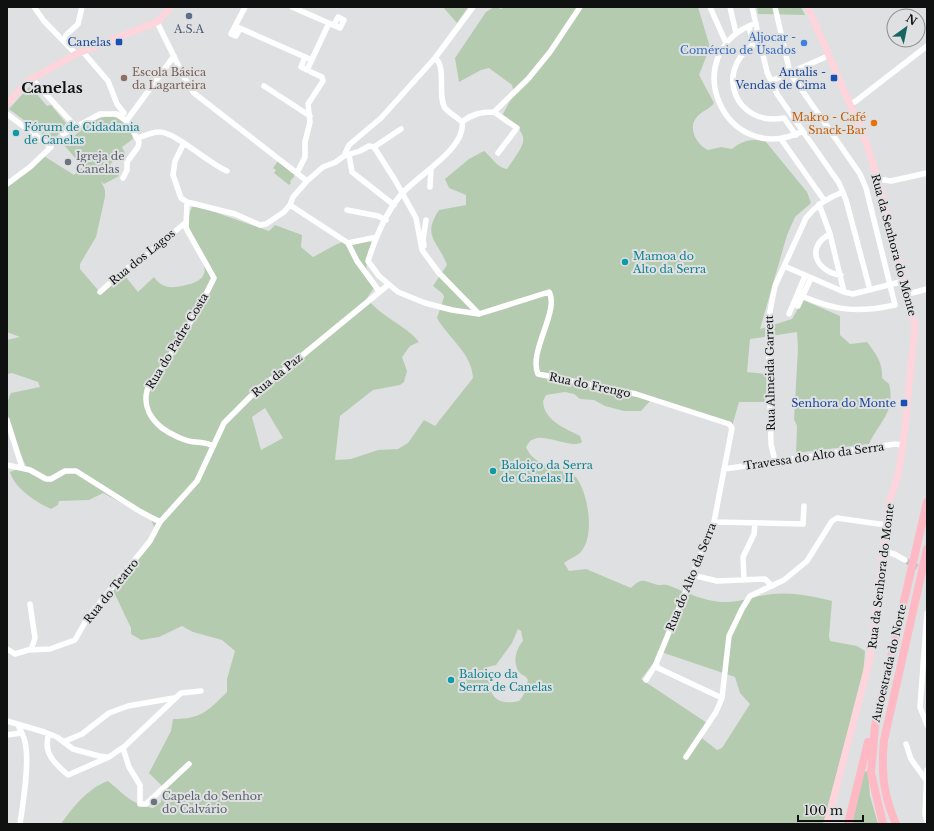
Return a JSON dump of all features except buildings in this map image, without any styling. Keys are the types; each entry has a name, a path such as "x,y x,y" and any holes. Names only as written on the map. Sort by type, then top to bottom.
{"highway":[{"name":"Autoestrada do Norte","path":"883,824 871,773 875,726 927,502"},
{"name":"Autoestrada do Norte","path":"896,824 884,789 881,767 884,740 927,549"},
{"path":"848,824 870,737 875,726"}],"main road":[{"path":"7,104 32,79 80,53 157,22 171,7"},
{"name":"Rua da Senhora do Monte","path":"808,7 866,142 881,191 908,294 915,327 903,444 898,475 889,503 870,658 827,824"}],"street":[{"path":"34,7 44,22 80,53 111,87 117,104 124,113 121,116"},
{"path":"65,41 66,35 78,24 82,7"},
{"path":"245,7 237,27 312,60"},
{"path":"292,7 332,24 312,60 309,71"},
{"path":"394,205 352,172 346,156 349,144 381,118 436,58 473,7"},
{"path":"494,112 537,68 550,52 580,7"},
{"path":"710,7 726,43"},
{"path":"730,7 736,34"},
{"path":"752,7 767,72 777,94 839,183 870,290"},
{"path":"775,7 790,73 860,174 866,188 895,305 876,310 858,311 838,309 802,296"},
{"path":"157,22 185,79 198,96 307,181"},
{"path":"756,23 736,34 726,43 721,51 714,75 714,84 721,109 736,125 750,134 768,139 781,139 796,135 803,131"},
{"path":"749,26 753,45 742,55 736,65 732,86 735,97 748,111 757,115 773,119 784,118 796,135"},
{"path":"850,104 856,102 927,46"},
{"path":"127,120 174,56"},
{"path":"771,81 828,56"},
{"path":"297,173 305,157 305,142 310,122 308,107 309,100 323,81 322,77 301,67 305,57"},
{"path":"436,58 440,66 443,102 445,108 462,122 470,116 483,112 494,112 517,128 498,153"},
{"path":"32,79 76,127"},
{"path":"264,86 310,116"},
{"path":"7,114 51,146 30,167 7,184"},
{"path":"63,134 100,114 117,114 127,120 138,138 138,147 127,162 127,170 123,178"},
{"name":"Rua do Frengo","path":"462,122 462,134 442,159 431,170 408,186 394,205 377,237 368,261 379,276 398,292 425,303 452,310 480,314 549,292 552,304 536,362 538,374 636,394 729,424 732,428 724,469"},
{"path":"184,143 175,161 173,175 181,198 187,202 235,214 260,225 274,220 290,205 293,197 307,181 323,167 369,146 374,147 401,129"},
{"path":"138,138 160,132 171,135 215,166 227,171"},
{"path":"781,139 822,202 844,292"},
{"path":"374,147 416,218 422,250 439,273 480,314"},
{"path":"430,187 431,170"},
{"path":"877,179 891,181 927,172"},
{"path":"881,191 891,181"},
{"name":"Rua Almeida Garrett","path":"774,461 771,444 768,321 773,292 802,224 812,210 822,202 842,192"},
{"path":"185,223 187,202"},
{"path":"290,205 348,243 357,261 379,291"},
{"path":"347,210 378,216 386,220"},
{"path":"426,220 423,239 427,257"},
{"name":"Rua dos Lagos","path":"100,292 126,269 142,259 185,223"},
{"name":"Rua do Padre Costa","path":"185,223 186,228 214,278 197,312 161,370 151,381 147,391 146,403 151,418 164,429 187,440 204,441 213,446"},
{"path":"830,234 818,245 815,251 816,257 819,264 828,273 840,275"},
{"path":"348,243 377,237"},
{"path":"784,266 844,292 853,294 904,281"},
{"path":"793,304 798,306 808,277"},
{"path":"790,314 793,304 808,277"},
{"name":"Rua da Paz","path":"160,522 197,481 224,423 260,387 282,372 388,285"},
{"path":"908,294 927,289"},
{"path":"7,420 22,467"},
{"name":"Travessa do Alto da Serra","path":"724,469 903,444"},
{"path":"7,465 22,467 46,479 51,479 65,471 76,471 141,512 160,522"},
{"name":"Rua do Alto da Serra","path":"646,680 656,664 714,522 724,469"},
{"path":"714,522 803,524 804,506"},
{"path":"686,757 716,712 722,698 729,636 750,596 784,580 807,561 832,521 837,518 886,525"},
{"name":"Rua do Teatro","path":"7,649 15,654 31,650 50,649 75,640 88,617 150,541 160,522"},
{"path":"744,580 743,557 754,534 755,523"},
{"path":"884,551 905,560"},
{"path":"692,575 717,581 765,579 772,586"},
{"path":"30,604 35,638 31,650"},
{"path":"927,614 920,706 927,725"},
{"path":"656,664 658,668 722,698"},
{"path":"49,734 46,749 49,756 68,775 109,757 122,748 181,692 201,691"},
{"path":"63,742 82,734 110,713 128,706 176,697"},
{"path":"7,720 18,725 49,734 73,749 85,753 109,757"},
{"path":"18,725 25,742 26,753 25,784 20,824"},
{"path":"7,735 21,733"},
{"path":"906,744 912,759 926,780"},
{"path":"122,748 129,767 140,785 140,804 143,805 146,804 189,764"},
{"path":"927,770 925,814 927,821"}],"green space":[{"path":"443,7 468,7 457,23"},
{"path":"494,7 502,9 503,7 698,7 710,47 699,75 714,103 695,119 693,129 696,139 708,150 721,147 732,149 744,142 752,140 766,142 807,192 811,203 795,217 787,235 760,329 792,319 803,300 840,316 840,335 850,344 867,342 880,363 882,378 889,384 891,394 888,409 869,444 796,453 797,426 794,419 798,349 797,332 750,339 747,372 767,374 766,402 739,402 731,430 728,426 650,401 641,411 624,411 605,406 594,400 580,399 574,394 565,392 546,395 543,401 544,408 551,419 562,427 580,436 582,442 579,444 574,444 539,438 530,441 526,447 530,454 541,463 576,477 584,493 587,504 589,526 588,536 585,546 580,553 564,563 569,571 586,569 631,588 641,581 647,581 658,585 667,585 701,598 720,602 780,594 802,595 832,601 829,636 830,641 857,646 865,651 863,675 823,824 61,824 88,793 94,788 108,781 134,802 146,807 153,808 161,802 162,786 149,773 171,731 173,719 183,719 203,713 227,692 227,679 235,651 222,640 193,632 182,626 159,637 141,640 131,634 131,628 112,588 156,530 150,518 103,493 89,500 59,501 58,505 51,509 39,503 21,489 16,484 10,472 26,466 11,430 8,401 11,393 40,387 38,382 12,373 7,374 7,340 20,337 7,332 7,185 44,156 74,175 83,167 64,145 84,128 99,119 114,117 126,125 133,139 122,147 125,153 110,164 119,176 104,184 101,181 105,190 105,197 96,237 80,264 80,269 98,290 125,276 138,292 154,277 163,285 175,287 194,283 203,276 204,267 191,233 189,220 192,207 200,207 269,231 275,225 302,235 301,247 313,257 341,242 348,240 355,239 373,242 366,267 374,288 367,298 372,305 407,330 419,342 410,346 402,357 407,371 404,382 400,385 373,390 340,416 335,460 351,459 378,450 398,449 408,443 424,420 435,426 473,378 472,369 464,353 437,318 444,297 443,294 433,286 447,265 433,239 432,227 434,219 439,210 466,205 466,195 449,188 445,179 469,159 484,151 500,167 507,169 522,146 523,140 519,129 502,116 514,93 512,85 489,68 481,70 459,82 455,58 486,12","holes":["265,408 283,438 261,450 252,417","518,629 521,631 523,641 516,653 516,667 518,671 528,680 523,696 519,701 507,702 498,700 494,697 489,681 485,676 485,672 488,667 496,665 512,643","658,651 735,677 740,693 750,704 722,748 717,750 698,735 707,723 641,679 653,664"]},
{"path":"757,7 801,7 805,15 758,14"},
{"path":"30,86 47,106 51,105 66,123 53,142 9,109"},
{"path":"278,161 294,174 294,177 290,181 291,183 289,185 274,173 276,170 273,168"},
{"path":"868,771 870,796 878,824 852,824 864,772"}],"tunnel":[{"path":"905,560 927,573"}],"place":[{"name":"A.S.A","path":"189,16"},
{"name":"Canelas","path":"119,42"},
{"name":"Aljocar - Comércio de Usados","path":"804,43"},
{"name":"Escola Básica da Lagarteira","path":"124,78"},
{"name":"Antalis - Vendas de Cima","path":"834,78"},
{"name":"Makro - Café Snack-Bar","path":"874,123"},
{"name":"Fórum de Cidadania de Canelas","path":"16,133"},
{"name":"Igreja de Canelas","path":"68,162"},
{"name":"Mamoa do Alto da Serra","path":"625,262"},
{"name":"Senhora do Monte","path":"904,403"},
{"name":"Baloiço da Serra de Canelas II","path":"493,471"},
{"name":"Baloiço da Serra de Canelas","path":"451,680"},
{"name":"Capela do Senhor do Calvário","path":"154,802"}],"district":[{"name":"Canelas","path":"52,88"}]}
